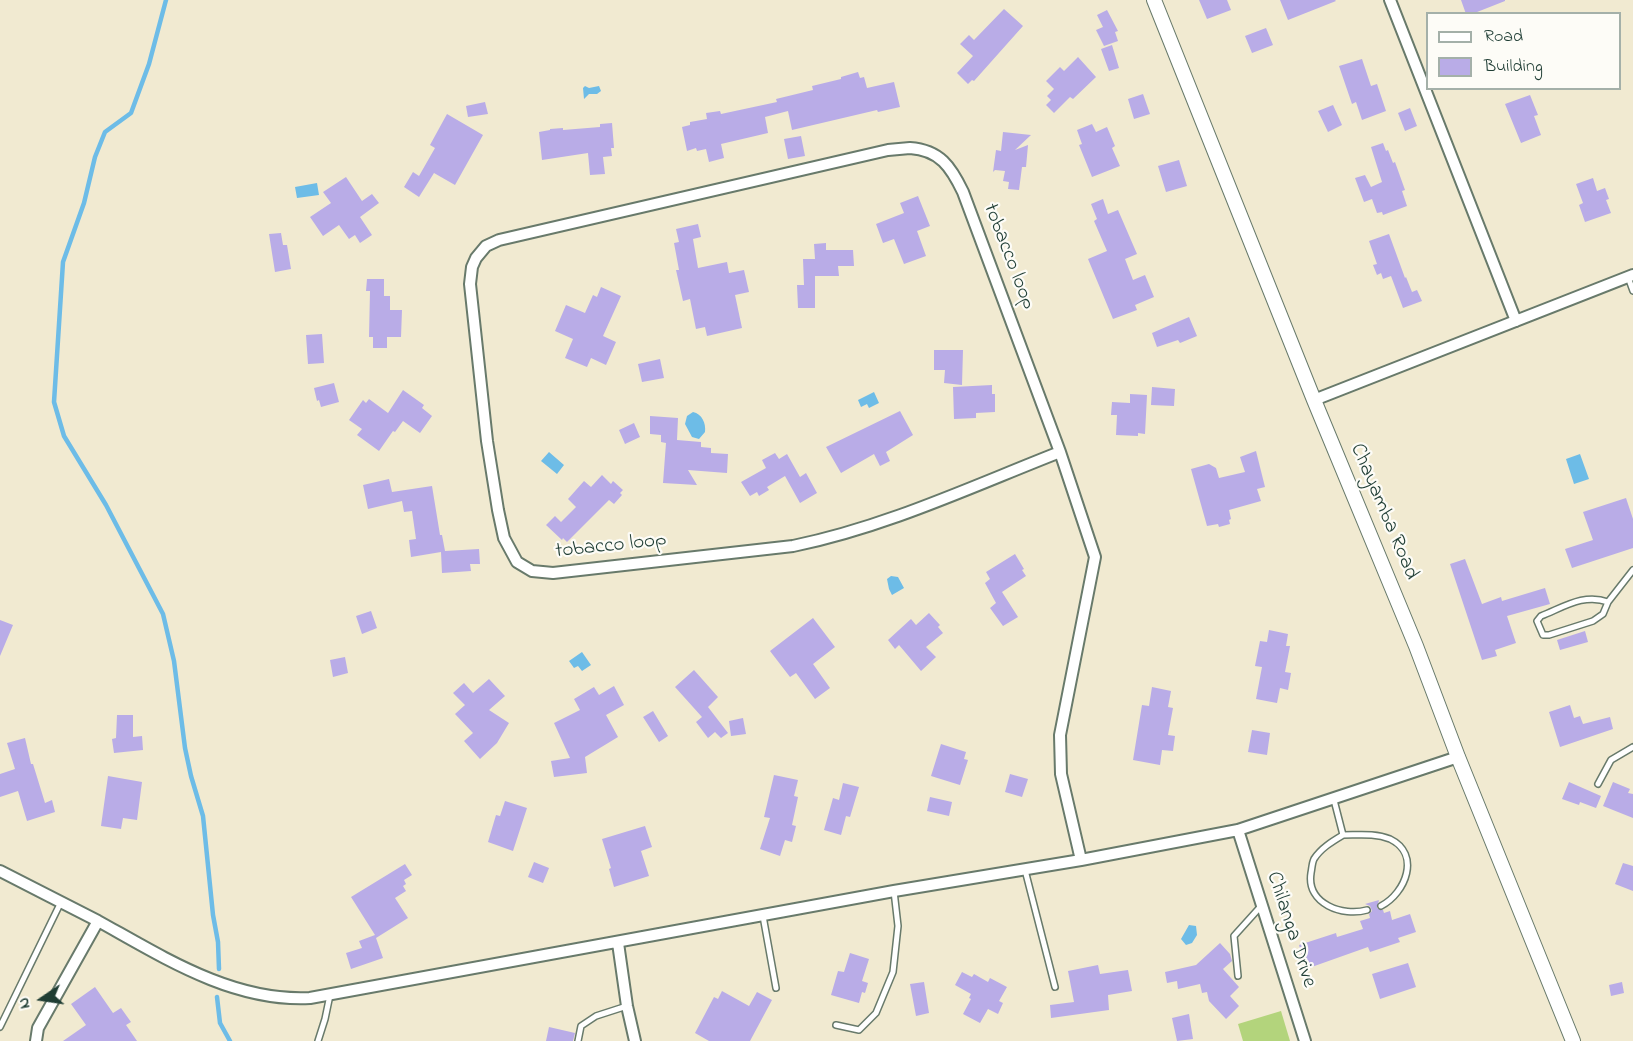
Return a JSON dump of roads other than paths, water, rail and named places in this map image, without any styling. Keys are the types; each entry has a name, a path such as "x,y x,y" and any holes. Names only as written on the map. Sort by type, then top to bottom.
{"street":[{"name":"Chayamba Road","path":"1154,0 1314,400 1416,646 1458,757 1573,1041"},
{"path":"1390,0 1516,321"},
{"name":"tobacco loop","path":"1060,452 868,527 830,539 793,546 553,573 532,571 523,568 511,555 502,528 487,441 478,367 470,284 472,267 481,251 499,240 888,150 910,148 930,151 948,164 963,192 1060,452 1095,557 1060,735 1061,774 1081,860"},
{"path":"1314,400 1630,276"},
{"path":"0,871 151,951 227,986 250,994 291,999 330,995 1238,830 1458,757"},
{"name":"Chilanga Drive","path":"1238,830 1305,1041"},
{"path":"36,1041 38,1028 98,921"},
{"path":"618,943 627,1006 635,1041"}],"lane":[{"path":"1630,276 1633,291"},
{"path":"1608,602 1597,598 1586,598 1550,612 1541,616 1538,621 1540,630 1543,635 1549,636 1593,621 1603,614 1608,602 1633,570"},
{"path":"1598,784 1611,760 1633,747"},
{"path":"1334,800 1343,835"},
{"path":"1367,910 1344,912 1329,907 1318,900 1310,880 1313,860 1326,846 1343,835 1374,835 1391,840 1403,849 1408,863 1407,877 1398,890 1381,906"},
{"path":"1025,870 1055,987"},
{"path":"836,1026 859,1030 876,1013 893,972 898,926 894,891"},
{"path":"0,1027 61,902"},
{"path":"1238,976 1234,936 1262,905"},
{"path":"763,916 776,988"},
{"path":"318,1041 330,995"},
{"path":"578,1041 581,1026 596,1016 627,1006"}],"water":[{"path":"585,86 589,88 599,86 601,91 597,94 589,94 584,99 583,88"},
{"path":"317,183 319,195 297,198 295,187"},
{"path":"874,392 879,403 869,408 867,404 861,407 858,400"},
{"path":"693,412 703,419 705,425 705,432 699,439 692,437 685,424 687,416"},
{"path":"549,452 564,465 557,474 541,461"},
{"path":"1580,454 1589,479 1574,484 1566,459"},
{"path":"891,576 898,577 904,588 892,595 887,579"},
{"path":"582,652 591,665 582,671 578,666 574,668 569,661"},
{"path":"1189,925 1196,926 1197,935 1192,943 1186,945 1181,939"}],"waterway":[{"path":"166,0 149,64 131,113 105,132 95,157 84,203 63,262 54,402 64,436 106,505 163,614 174,661 185,748 203,816 218,942 219,969"},
{"path":"217,997 220,1023 230,1041"}]}
